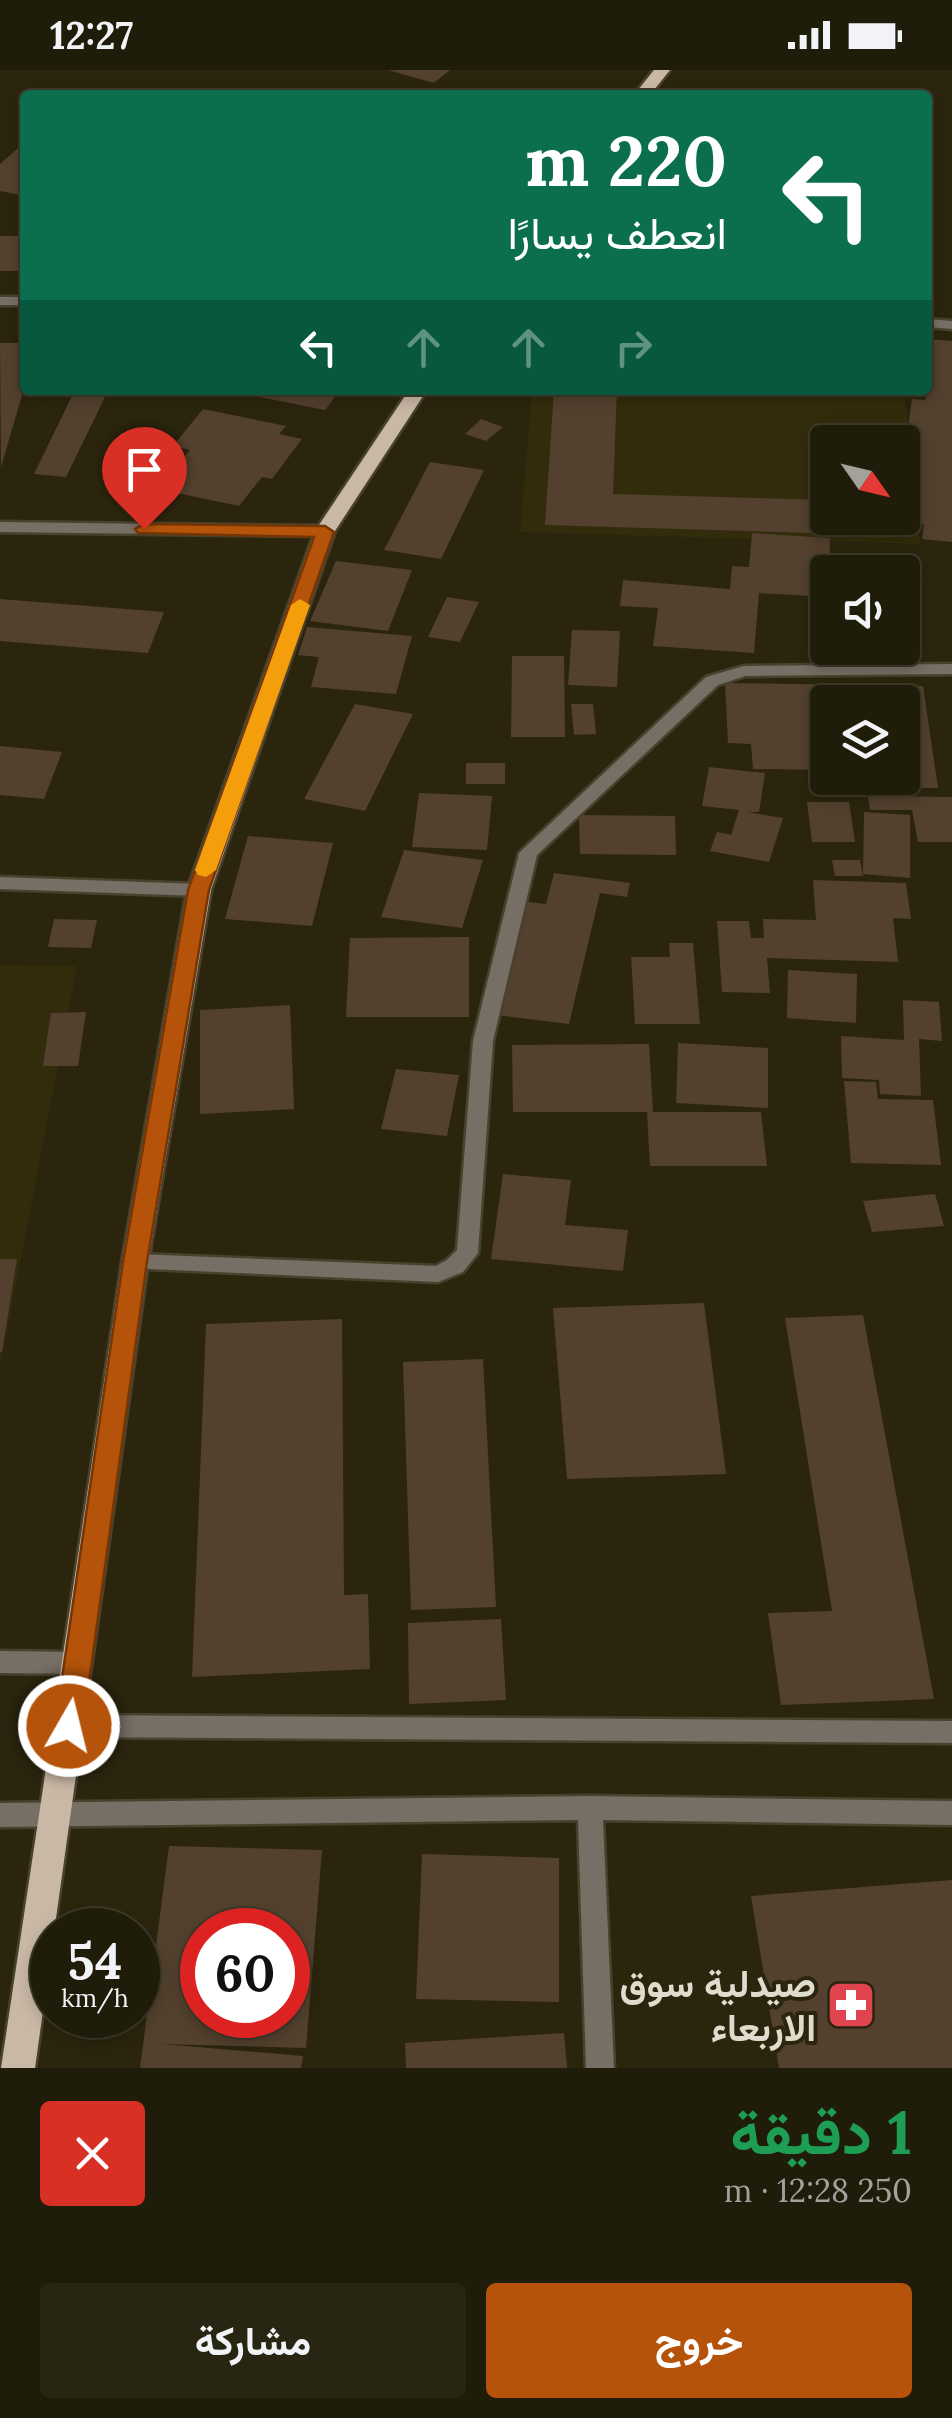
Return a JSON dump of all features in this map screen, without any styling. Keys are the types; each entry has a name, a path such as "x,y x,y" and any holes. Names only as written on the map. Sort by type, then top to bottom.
{"main road":[{"path":"646,90 662,70"},
{"path":"18,2068 135,1262 199,890 325,532 415,395"}],"street":[{"path":"0,527 325,532"},
{"path":"135,1262 438,1274 455,1266 467,1253 483,1041 528,853 712,680 744,671 952,669"},
{"path":"0,883 199,890"},
{"path":"0,1662 78,1664"},
{"path":"69,1726 952,1732"},
{"path":"590,1808 600,2068"},
{"path":"0,1815 590,1808 952,1813"}],"shaded area":[{"path":"532,395 905,395 908,425 810,425 810,535 919,535 920,544 520,532"},
{"path":"0,965 77,966 0,1368"}],"building":[{"path":"388,70 450,70 434,83"},
{"path":"20,146 20,195 0,191 0,164"},
{"path":"0,236 20,236 20,271 0,271"},
{"path":"932,339 952,341 952,542 922,539 920,425 908,425 912,399 925,400 926,395 932,395"},
{"path":"0,343 20,343 22,395 1,467"},
{"path":"73,395 106,395 66,477 34,474"},
{"path":"261,395 336,395 325,410"},
{"path":"554,395 617,395 613,494 810,499 810,533 545,525"},
{"path":"203,409 286,426 279,434 302,439 272,479 262,477 239,506 158,489 190,450 173,446"},
{"path":"481,419 503,427 486,441 465,434"},
{"path":"430,462 484,470 441,559 384,550"},
{"path":"752,533 830,538 829,555 810,555 810,596 759,593 754,653 653,646 658,608 620,606 623,580 730,589 732,566 749,567"},
{"path":"336,561 412,570 388,631 310,621"},
{"path":"447,597 479,602 460,642 428,637"},
{"path":"0,599 164,612 148,653 0,641"},
{"path":"307,627 412,636 396,694 311,687 319,657 298,655"},
{"path":"572,630 620,631 617,687 568,685"},
{"path":"512,656 564,656 565,737 511,737"},
{"path":"725,683 857,685 810,685 810,770 753,769 751,744 728,743"},
{"path":"920,686 923,686 938,788 920,788"},
{"path":"355,704 413,714 365,811 304,799"},
{"path":"571,704 593,704 596,734 574,735"},
{"path":"0,746 62,752 44,799 0,795"},
{"path":"466,763 505,763 505,784 466,784"},
{"path":"709,767 765,773 759,812 747,812 783,818 769,862 710,851 717,832 731,835 739,810 702,806"},
{"path":"419,793 492,796 487,850 412,847"},
{"path":"868,796 952,797 952,842 918,842 912,810 870,810"},
{"path":"807,802 849,802 855,842 812,842"},
{"path":"864,812 910,815 910,878 863,874"},
{"path":"579,815 675,816 676,855 580,854"},
{"path":"248,836 333,843 312,926 225,919"},
{"path":"404,850 483,860 462,928 381,917"},
{"path":"832,860 860,860 863,876 835,876"},
{"path":"554,873 630,883 627,897 600,893 569,1024 497,1015 528,902 546,904"},
{"path":"813,880 906,883 911,919 893,918 898,962 767,958 770,993 722,992 717,921 749,921 751,938 764,938 763,919 816,920"},
{"path":"54,919 97,920 91,948 48,947"},
{"path":"469,937 469,1017 346,1017 350,938"},
{"path":"669,943 693,943 700,1024 635,1024 631,957 670,957"},
{"path":"788,970 857,974 856,1023 787,1018"},
{"path":"903,1000 939,1002 942,1041 919,1039 921,1096 880,1094 879,1080 842,1078 841,1036 904,1040"},
{"path":"290,1005 294,1109 200,1114 200,1010"},
{"path":"86,1012 78,1066 43,1066 51,1013"},
{"path":"678,1043 768,1048 768,1108 676,1103"},
{"path":"649,1044 653,1112 761,1112 767,1166 650,1166 647,1112 513,1112 512,1045"},
{"path":"396,1069 459,1075 447,1136 381,1129"},
{"path":"844,1081 876,1082 878,1099 933,1100 941,1165 851,1163"},
{"path":"503,1174 571,1180 565,1225 628,1230 623,1271 491,1259"},
{"path":"935,1194 944,1226 872,1232 863,1201"},
{"path":"0,1259 17,1259 2,1352 0,1352"},
{"path":"704,1303 726,1474 567,1479 553,1308"},
{"path":"863,1315 934,1699 781,1705 768,1613 832,1611 785,1318"},
{"path":"342,1319 344,1595 368,1594 370,1669 192,1677 206,1324"},
{"path":"483,1359 496,1607 411,1610 403,1362"},
{"path":"501,1619 506,1700 409,1704 408,1623"},
{"path":"169,1846 322,1850 310,1998 310,1908 180,1908 180,2038 307,2038 306,2048 162,2044 303,2056 301,2068 140,2068 144,2038 160,2038 160,1915"},
{"path":"422,1854 559,1858 559,2002 416,1999"},
{"path":"952,1880 952,2068 779,2068 751,1896"},
{"path":"564,2033 567,2068 406,2068 405,2043"}],"slow traffic":[{"path":"206,870 300,605"}],"place":[{"name":"صيدلية سوق الاربعاء","path":"851,2005"}],"route":[{"path":"69,1726 135,1262 199,890 325,532 144,529"}]}
